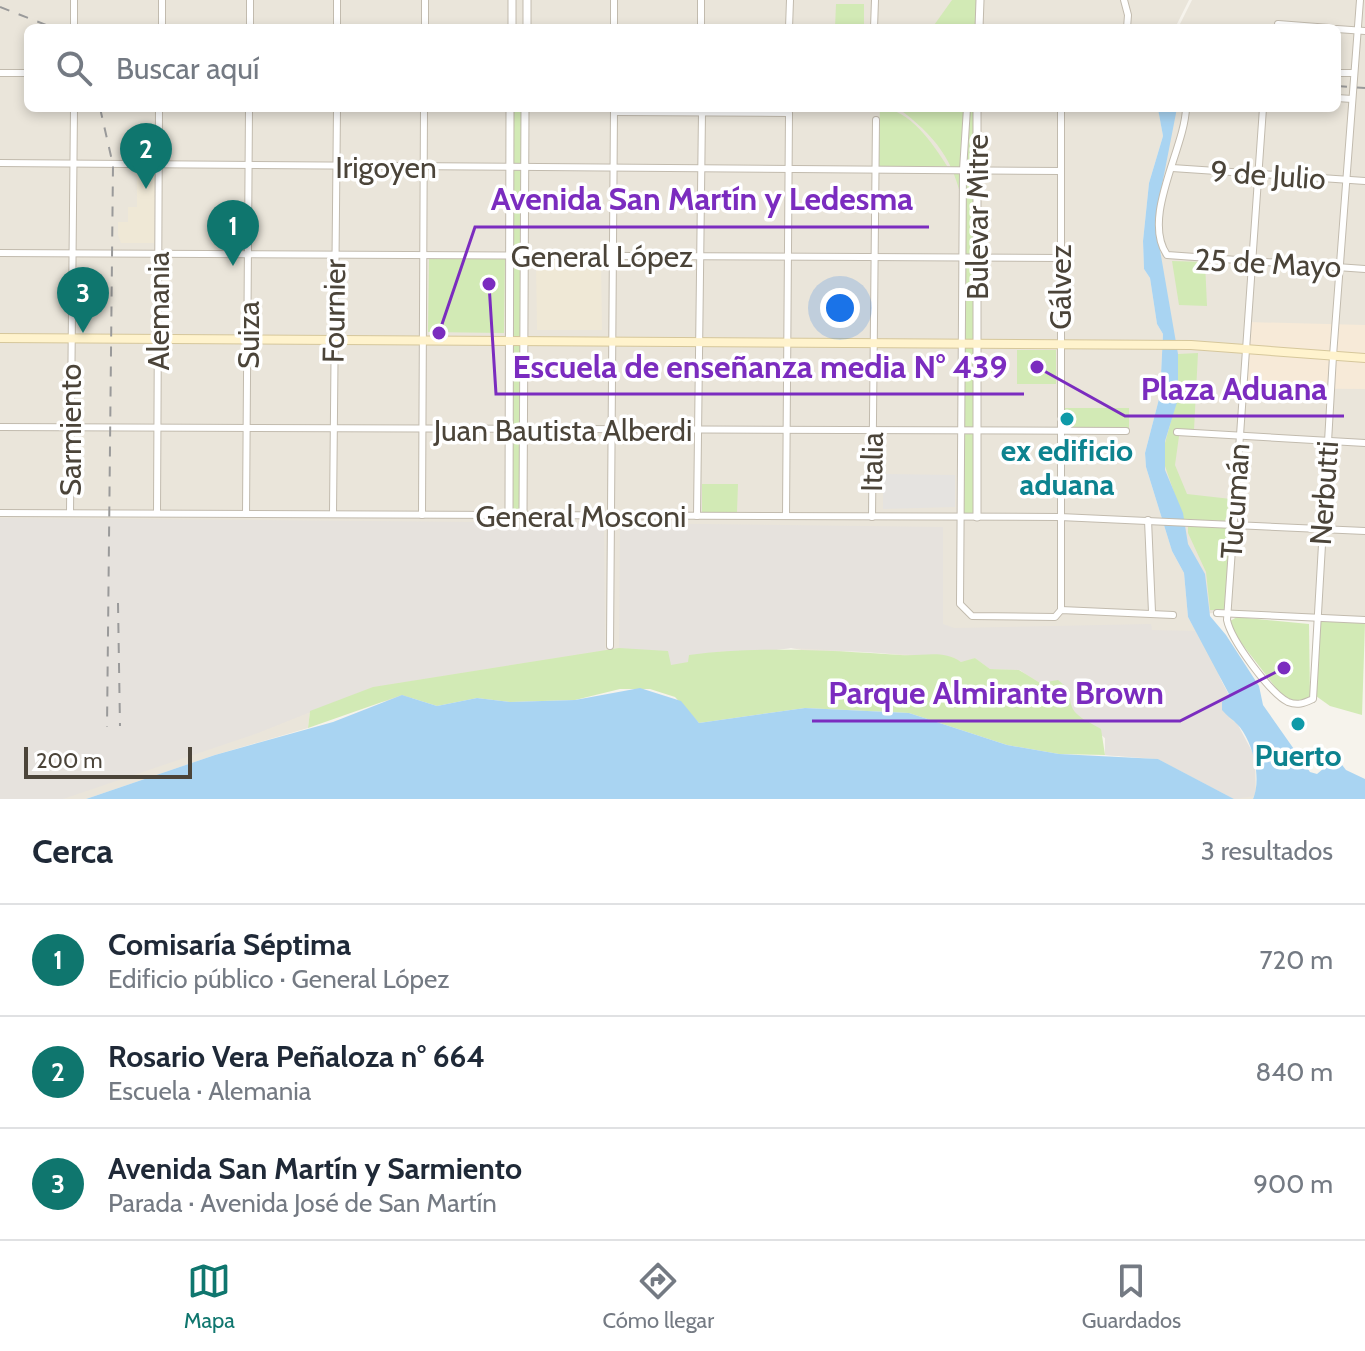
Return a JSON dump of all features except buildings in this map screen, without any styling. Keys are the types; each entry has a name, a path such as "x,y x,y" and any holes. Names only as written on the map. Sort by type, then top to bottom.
{"main road":[{"path":"0,338 1191,345 1365,358"}],"street":[{"path":"74,0 74,24"},
{"path":"162,0 162,24"},
{"path":"250,0 250,24"},
{"path":"337,0 337,24"},
{"path":"425,0 425,24"},
{"path":"512,0 512,24"},
{"path":"527,0 527,24"},
{"path":"614,0 614,24"},
{"path":"701,0 701,24"},
{"path":"789,24 790,0"},
{"path":"874,24 875,0"},
{"path":"979,24 980,0"},
{"path":"1124,0 1127,24"},
{"name":"Nerbutti","path":"1313,699 1315,616 1354,73 1361,30 1360,0"},
{"path":"1341,29 1361,30"},
{"path":"0,73 24,73"},
{"path":"1341,73 1354,73"},
{"path":"1341,98 1352,99"},
{"name":"Sarmiento","path":"70,513 74,112"},
{"name":"Alemania","path":"157,513 159,112"},
{"name":"Suiza","path":"246,514 249,112"},
{"name":"Fournier","path":"333,514 337,112"},
{"path":"422,515 424,112"},
{"path":"509,515 510,112"},
{"path":"523,515 525,112"},
{"path":"610,646 614,112"},
{"path":"697,516 702,112 789,113 786,516"},
{"name":"Bulevar Mitre","path":"967,112 963,170 960,604 972,616 1055,617 1061,610"},
{"name":"Bulevar Mitre","path":"977,112 977,517"},
{"name":"Gálvez","path":"1061,112 1061,610"},
{"path":"1172,168 1177,142 1185,128 1186,112"},
{"name":"Tucumán","path":"1263,112 1233,524 1229,628 1248,658 1286,701 1301,704 1313,699"},
{"name":"Italia","path":"872,517 876,120"},
{"name":"Irigoyen","path":"0,163 1061,171"},
{"name":"9 de Julio","path":"1172,168 1365,181"},
{"name":"25 de Mayo","path":"1172,168 1160,223 1164,251 1170,258 1365,269"},
{"name":"General López","path":"0,253 1060,258"},
{"name":"Juan Bautista Alberdi","path":"0,427 963,433 1126,431"},
{"path":"1177,432 1365,443"},
{"name":"General Mosconi","path":"0,513 1060,517 1365,531"},
{"path":"1148,520 1152,612"},
{"path":"1061,610 1173,615"},
{"path":"1217,613 1365,620"}],"shaded area":[{"path":"0,0 1189,0 1177,24 24,24 24,112 1159,112 1163,136 1149,183 1143,241 1144,269 1150,278 1157,324 1163,334 1160,395 1145,453 1146,467 1172,551 1184,573 1188,617 1216,667 1228,699 1222,702 1255,757 1256,790 1253,799 1234,799 1158,759 1105,755 1105,738 1020,670 990,669 975,658 965,662 862,651 812,652 791,648 689,656 689,662 310,711 308,728 215,755 86,799 0,799"},
{"path":"1192,0 1365,0 1365,620 1228,612 1200,614 1156,437 1168,363 1149,235 1166,147 1167,112 1341,112 1341,24 1180,24"},
{"path":"137,171 155,171 154,243 121,243 118,235 118,222 128,222 128,207 137,207"},
{"path":"536,261 601,261 602,330 537,330"},
{"path":"1247,322 1365,325 1365,389 1243,388"},
{"path":"883,474 955,475 955,507 883,509"},
{"path":"0,518 604,523 605,650 373,687 258,733 63,799 0,799"},
{"path":"620,523 943,527 943,624 954,628 1151,624 1152,630 1195,631 1229,695 1229,719 1237,723 1255,757 1255,796 1234,799 1158,759 1105,755 1105,738 1088,721 1072,713 1070,690 1040,683 1020,670 990,669 975,658 961,662 953,657 791,648 689,656 689,662 671,666 619,648"}],"green space":[{"path":"952,0 980,0 979,24 935,24"},
{"path":"836,4 864,4 864,24 835,24"},
{"path":"510,112 525,112 523,515 509,515"},
{"path":"880,112 896,112 910,121 947,166 878,167"},
{"path":"903,112 977,112 977,517 961,517 963,206 948,162 922,129"},
{"path":"429,259 505,259 504,333 428,332"},
{"path":"1172,261 1205,262 1207,306 1179,305"},
{"path":"1017,350 1056,350 1056,384 1017,384"},
{"path":"1198,353 1194,430 1180,429 1175,465 1187,494 1231,499 1225,521 1183,519 1164,463 1165,443 1178,396 1178,354"},
{"path":"1063,408 1129,408 1129,429 1063,430"},
{"path":"702,484 738,484 737,512 702,512"},
{"path":"1188,525 1229,526 1226,610 1210,610 1206,572 1188,533"},
{"path":"1237,617 1309,624 1310,697 1300,703 1286,701 1232,631 1230,621"},
{"path":"1319,620 1365,623 1362,715 1330,706 1316,696"},
{"path":"619,648 668,651 671,665 688,662 689,655 768,650 939,655 961,662 975,658 990,669 1019,670 1040,683 1058,680 1070,690 1071,705 1077,714 1101,729 1105,755 1059,754 1007,745 909,713 805,708 699,723 675,697 650,689 620,689 575,700 510,702 477,698 437,706 402,695 308,728 310,711 373,687"}],"water":[{"path":"1159,112 1176,112 1155,221 1178,354 1178,399 1165,441 1165,470 1183,513 1188,544 1205,574 1210,616 1259,686 1263,705 1310,772 1317,774 1330,763 1339,761 1346,770 1365,779 1365,799 1253,799 1257,781 1248,740 1222,710 1222,702 1229,694 1188,617 1184,573 1172,551 1146,467 1145,453 1160,395 1163,334 1157,324 1150,278 1144,269 1143,241 1149,183 1163,136"},
{"path":"640,688 681,701 699,723 805,708 909,713 1007,745 1059,754 1158,759 1234,799 86,799 215,755 333,722 402,695 437,706 477,698 510,702 575,700"}],"railway":[{"path":"0,7 44,24"},
{"path":"1341,86 1365,88"},
{"path":"101,112 113,165 107,727"},
{"path":"118,603 120,726"}],"place":[{"name":"Rosario Vera Peñaloza n° 664","path":"146,189"},
{"name":"Comisaría Séptima","path":"233,266"},
{"name":"Escuela de enseñanza media N° 439","path":"489,284"},
{"name":"Avenida San Martín y Sarmiento","path":"83,333"},
{"name":"Avenida San Martín y Ledesma","path":"439,333"},
{"name":"Plaza Aduana","path":"1037,367"},
{"name":"ex edificio aduana","path":"1067,419"},
{"name":"Parque Almirante Brown","path":"1284,668"},
{"name":"Puerto","path":"1298,724"}]}
